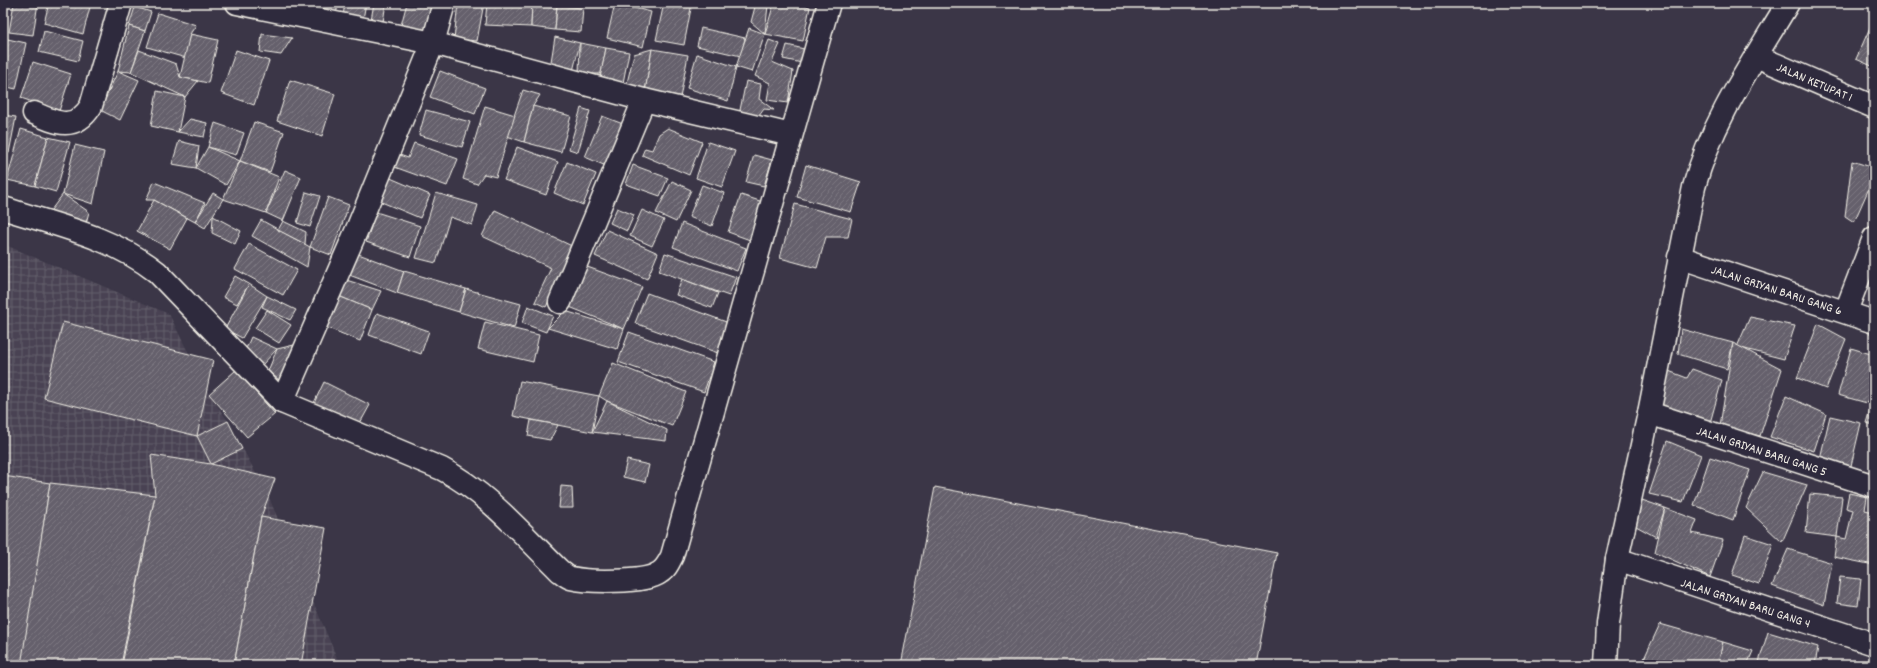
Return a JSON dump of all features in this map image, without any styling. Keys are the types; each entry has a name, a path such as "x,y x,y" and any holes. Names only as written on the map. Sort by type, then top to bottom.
{"street":[{"path":"34,113 56,123 67,124 81,119 87,114 91,106 121,3"},
{"path":"237,3 433,44 644,100 791,135"},
{"path":"282,402 358,227 433,44 444,3"},
{"path":"3,208 112,244 143,261 157,272 282,402 442,469 461,479 480,493 560,571 570,578 632,580 653,576 660,573 666,567 672,556 829,3"},
{"path":"1606,665 1608,624 1617,559 1701,163 1720,120 1788,3"},
{"name":"JALAN KETUPAT 1","path":"1756,56 1874,107"},
{"path":"560,302 644,100"},
{"path":"1846,312 1874,238"},
{"name":"JALAN GRIYAN BARU GANG 6","path":"1680,257 1874,322"},
{"name":"JALAN GRIYAN BARU GANG 5","path":"1649,413 1874,486"},
{"name":"JALAN GRIYAN BARU GANG 4","path":"1617,559 1874,644"}],"shaded area":[{"path":"3,244 169,314 209,394 228,421 270,500 340,665 3,665"}],"building":[{"path":"14,3 38,3 33,35 9,32"},
{"path":"49,3 91,3 83,34 44,23"},
{"path":"283,3 338,3 336,16"},
{"path":"345,3 366,3 363,19 343,16"},
{"path":"374,3 386,3 383,22 371,20"},
{"path":"407,3 434,3 425,35 400,29"},
{"path":"458,3 484,3 477,41 454,39"},
{"path":"487,3 532,3 531,27 485,25"},
{"path":"532,3 557,3 555,30 531,27"},
{"path":"615,3 651,12 643,47 607,38"},
{"path":"664,3 692,3 684,45 656,40"},
{"path":"756,3 768,5 765,34 751,22"},
{"path":"774,3 792,3 810,7 803,41 765,34"},
{"path":"557,6 583,8 581,32 555,30"},
{"path":"135,7 151,12 145,31 129,26"},
{"path":"158,13 196,25 190,34 186,58 147,47"},
{"path":"1872,23 1874,24 1874,67 1856,59"},
{"path":"129,26 145,31 131,72 118,71"},
{"path":"701,28 745,38 741,56 697,46"},
{"path":"749,28 765,34 752,72 736,67"},
{"path":"44,31 83,41 78,61 39,52"},
{"path":"190,34 218,40 208,83 180,77"},
{"path":"262,34 292,38 281,55 260,52"},
{"path":"555,37 580,43 573,71 550,68"},
{"path":"3,38 26,43 16,89 3,86"},
{"path":"769,40 780,44 772,62 793,71 788,103 767,100 770,83 755,76"},
{"path":"580,43 606,48 601,74 579,74"},
{"path":"787,45 804,49 802,63 783,59"},
{"path":"606,48 629,52 622,88 599,83"},
{"path":"652,49 645,92 626,87 634,54"},
{"path":"652,49 688,55 680,98 645,92"},
{"path":"139,50 176,64 180,77 198,81 185,97 131,72"},
{"path":"236,50 269,61 254,105 221,93"},
{"path":"697,54 736,67 728,101 687,88"},
{"path":"33,62 71,74 59,111 21,98"},
{"path":"118,71 139,80 120,120 100,110"},
{"path":"440,71 485,88 475,114 430,97"},
{"path":"290,80 335,94 322,136 277,121"},
{"path":"746,81 761,84 759,99 774,110 764,109 756,120 740,110"},
{"path":"523,90 540,95 533,106 524,142 507,136"},
{"path":"157,91 185,97 178,132 151,126"},
{"path":"485,106 515,115 496,177 484,174 477,184 463,179"},
{"path":"533,106 571,116 561,152 524,142"},
{"path":"581,108 590,111 578,152 569,149"},
{"path":"426,110 470,122 462,147 419,135"},
{"path":"3,115 16,117 9,153 3,155"},
{"path":"602,116 623,124 606,166 585,157"},
{"path":"190,119 207,123 204,137 178,132"},
{"path":"254,122 284,132 270,172 240,161"},
{"path":"215,123 244,133 236,155 208,147"},
{"path":"668,128 702,142 689,175 642,155 645,148 652,150 659,134"},
{"path":"21,129 48,137 35,186 7,180"},
{"path":"48,137 70,142 56,192 35,186"},
{"path":"179,141 199,146 196,168 172,164"},
{"path":"708,142 735,151 722,187 696,178"},
{"path":"414,143 458,159 447,186 389,165 394,153 408,158"},
{"path":"75,145 104,152 93,204 63,194"},
{"path":"208,147 240,161 226,185 196,168"},
{"path":"517,147 558,162 546,195 504,180"},
{"path":"754,155 772,160 764,186 746,182"},
{"path":"240,161 279,177 266,213 223,199"},
{"path":"1852,161 1874,168 1874,177 1854,222 1845,216"},
{"path":"567,162 596,174 583,205 554,193"},
{"path":"633,165 668,178 660,196 626,184"},
{"path":"806,165 861,182 851,212 797,197"},
{"path":"285,170 301,177 283,221 266,213"},
{"path":"388,177 430,195 420,218 379,201"},
{"path":"672,181 691,190 676,222 656,213"},
{"path":"154,182 205,203 195,222 154,200 146,200"},
{"path":"702,185 724,193 712,226 689,217"},
{"path":"306,192 320,196 310,227 297,223"},
{"path":"213,193 223,199 205,228 195,222"},
{"path":"436,193 478,205 472,225 450,217 436,263 416,258"},
{"path":"63,194 89,212 86,223 48,214"},
{"path":"741,195 763,202 750,240 728,232"},
{"path":"328,197 349,205 331,255 310,247"},
{"path":"154,200 187,218 170,249 137,231"},
{"path":"795,204 852,219 848,237 826,237 817,268 780,258"},
{"path":"617,208 634,215 627,231 610,223"},
{"path":"495,210 574,247 546,307 535,302 551,268 482,236"},
{"path":"642,210 664,220 652,246 630,236"},
{"path":"376,212 420,226 410,257 366,242"},
{"path":"213,216 241,231 235,244 212,233"},
{"path":"261,220 310,247 307,267 252,236"},
{"path":"283,221 306,232 305,244 278,230"},
{"path":"682,223 746,248 737,271 673,247"},
{"path":"607,230 658,253 647,279 595,256"},
{"path":"249,244 297,270 283,295 235,269"},
{"path":"353,252 404,271 397,293 344,273"},
{"path":"665,253 736,277 729,296 659,271"},
{"path":"582,265 642,287 624,329 567,306"},
{"path":"404,271 466,289 459,312 397,293"},
{"path":"235,276 249,284 237,304 223,297"},
{"path":"343,279 381,291 372,310 336,295"},
{"path":"682,279 718,293 712,308 676,295"},
{"path":"249,284 267,296 242,338 225,329"},
{"path":"466,289 521,304 514,328 459,312"},
{"path":"647,293 729,323 718,353 635,323"},
{"path":"336,295 372,310 360,341 323,326"},
{"path":"267,296 296,310 290,320 262,307"},
{"path":"528,306 553,316 546,332 522,323"},
{"path":"267,310 291,325 279,343 255,328"},
{"path":"565,311 624,329 617,349 548,328"},
{"path":"377,313 429,331 421,354 369,335"},
{"path":"1750,317 1795,326 1784,359 1737,347"},
{"path":"63,322 213,360 197,436 44,398"},
{"path":"485,322 539,335 533,362 478,349"},
{"path":"1818,324 1846,339 1826,389 1797,378"},
{"path":"1681,329 1733,343 1727,369 1678,354"},
{"path":"629,332 714,362 704,392 618,362"},
{"path":"251,337 277,349 261,366 245,351"},
{"path":"1733,343 1782,369 1760,436 1720,426"},
{"path":"294,345 279,380 268,371 277,349"},
{"path":"1851,348 1874,355 1874,380 1867,403 1838,395"},
{"path":"613,363 686,392 672,426 607,401 599,396"},
{"path":"1692,369 1722,380 1710,423 1657,408 1666,370 1687,378"},
{"path":"236,370 275,414 247,437 209,394"},
{"path":"520,381 599,396 592,432 513,416"},
{"path":"324,382 370,405 359,425 314,403"},
{"path":"1786,396 1826,414 1814,451 1770,437"},
{"path":"1874,400 1874,425 1866,423"},
{"path":"607,401 667,430 666,441 592,432"},
{"path":"1830,416 1861,423 1850,470 1819,463"},
{"path":"531,420 558,425 550,440 528,436"},
{"path":"228,421 242,449 211,464 197,436"},
{"path":"1667,441 1701,455 1683,502 1649,494"},
{"path":"151,455 211,464 275,479 261,517 234,665 122,665 155,495"},
{"path":"1710,457 1750,470 1733,520 1694,505"},
{"path":"627,460 649,465 645,482 623,477"},
{"path":"1763,472 1807,485 1782,542 1746,508"},
{"path":"3,476 50,483 22,665 3,665"},
{"path":"50,483 155,495 121,665 21,665"},
{"path":"561,486 572,487 573,508 559,508"},
{"path":"935,487 1277,553 1256,665 901,665"},
{"path":"1849,493 1867,497 1865,510 1874,512 1874,565 1834,557 1837,537 1846,539 1853,510 1846,508"},
{"path":"1810,494 1842,497 1837,537 1806,533"},
{"path":"1642,500 1665,508 1656,537 1636,526"},
{"path":"1665,508 1697,520 1692,533 1723,540 1710,577 1655,552"},
{"path":"261,517 326,528 301,665 234,665"},
{"path":"1745,535 1773,544 1759,584 1732,575"},
{"path":"1788,549 1832,563 1824,605 1772,586"},
{"path":"1840,577 1861,579 1858,606 1837,603"},
{"path":"1660,624 1723,642 1718,665 1641,665"},
{"path":"1768,632 1818,647 1815,665 1765,665 1759,662"},
{"path":"1723,642 1753,651 1747,665 1718,665"}]}
